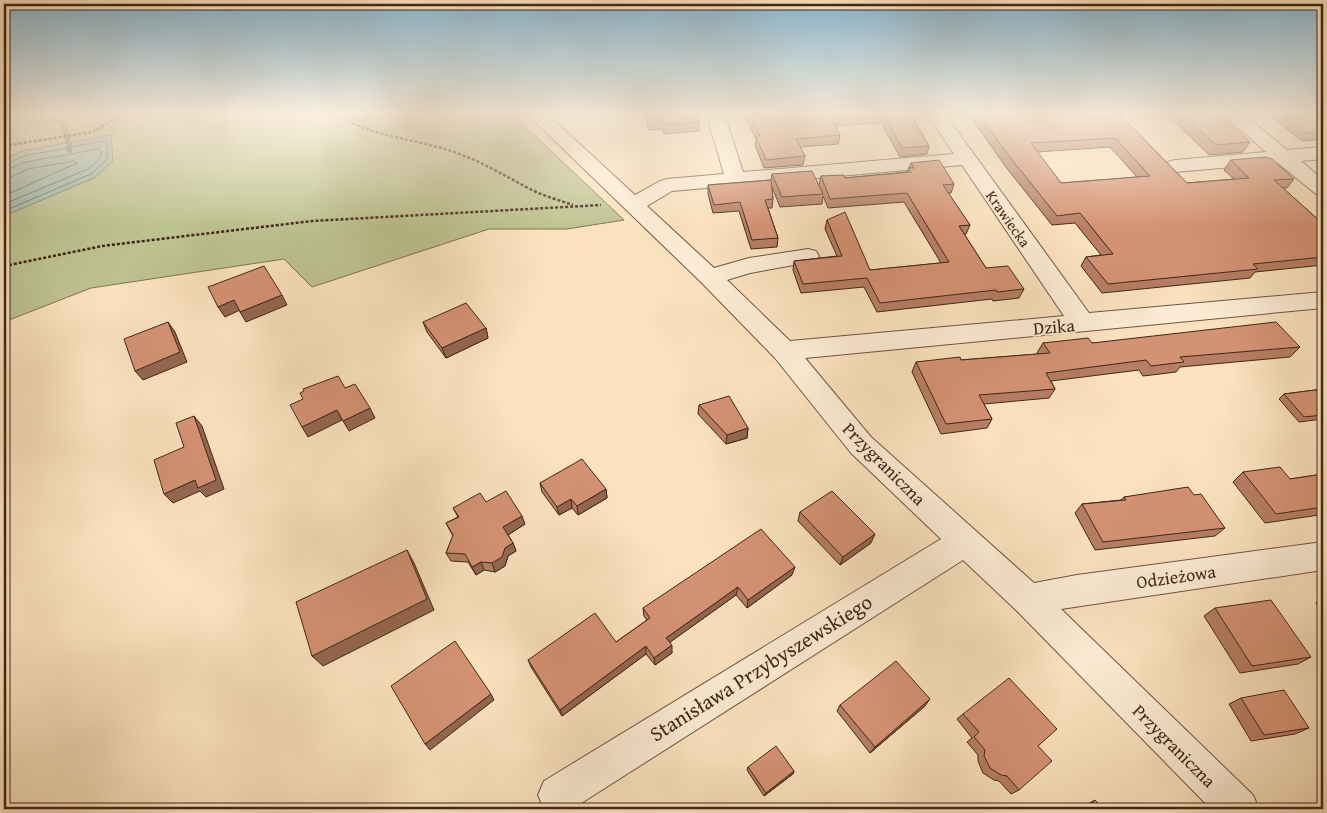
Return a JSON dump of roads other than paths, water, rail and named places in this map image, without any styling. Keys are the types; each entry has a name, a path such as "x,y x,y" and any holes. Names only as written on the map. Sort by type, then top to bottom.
{"street":[{"name":"Przygraniczna","path":"576,151 710,277 784,351 861,445 1028,600 1238,809"},
{"path":"727,151 735,178"},
{"name":"Krawiecka","path":"961,151 1083,324"},
{"path":"1277,151 1323,190"},
{"path":"1175,166 1282,155 1323,153"},
{"path":"634,205 667,184 966,159"},
{"path":"710,277 749,266 808,256"},
{"name":"Dzika","path":"784,351 1323,300"},
{"name":"Stanisława Przybyszewskiego","path":"558,795 964,542"},
{"name":"Odzieżowa","path":"1028,600 1087,589 1323,556"}],"water":[{"path":"22,151 112,151 113,161 94,178 4,216 4,160"}]}
